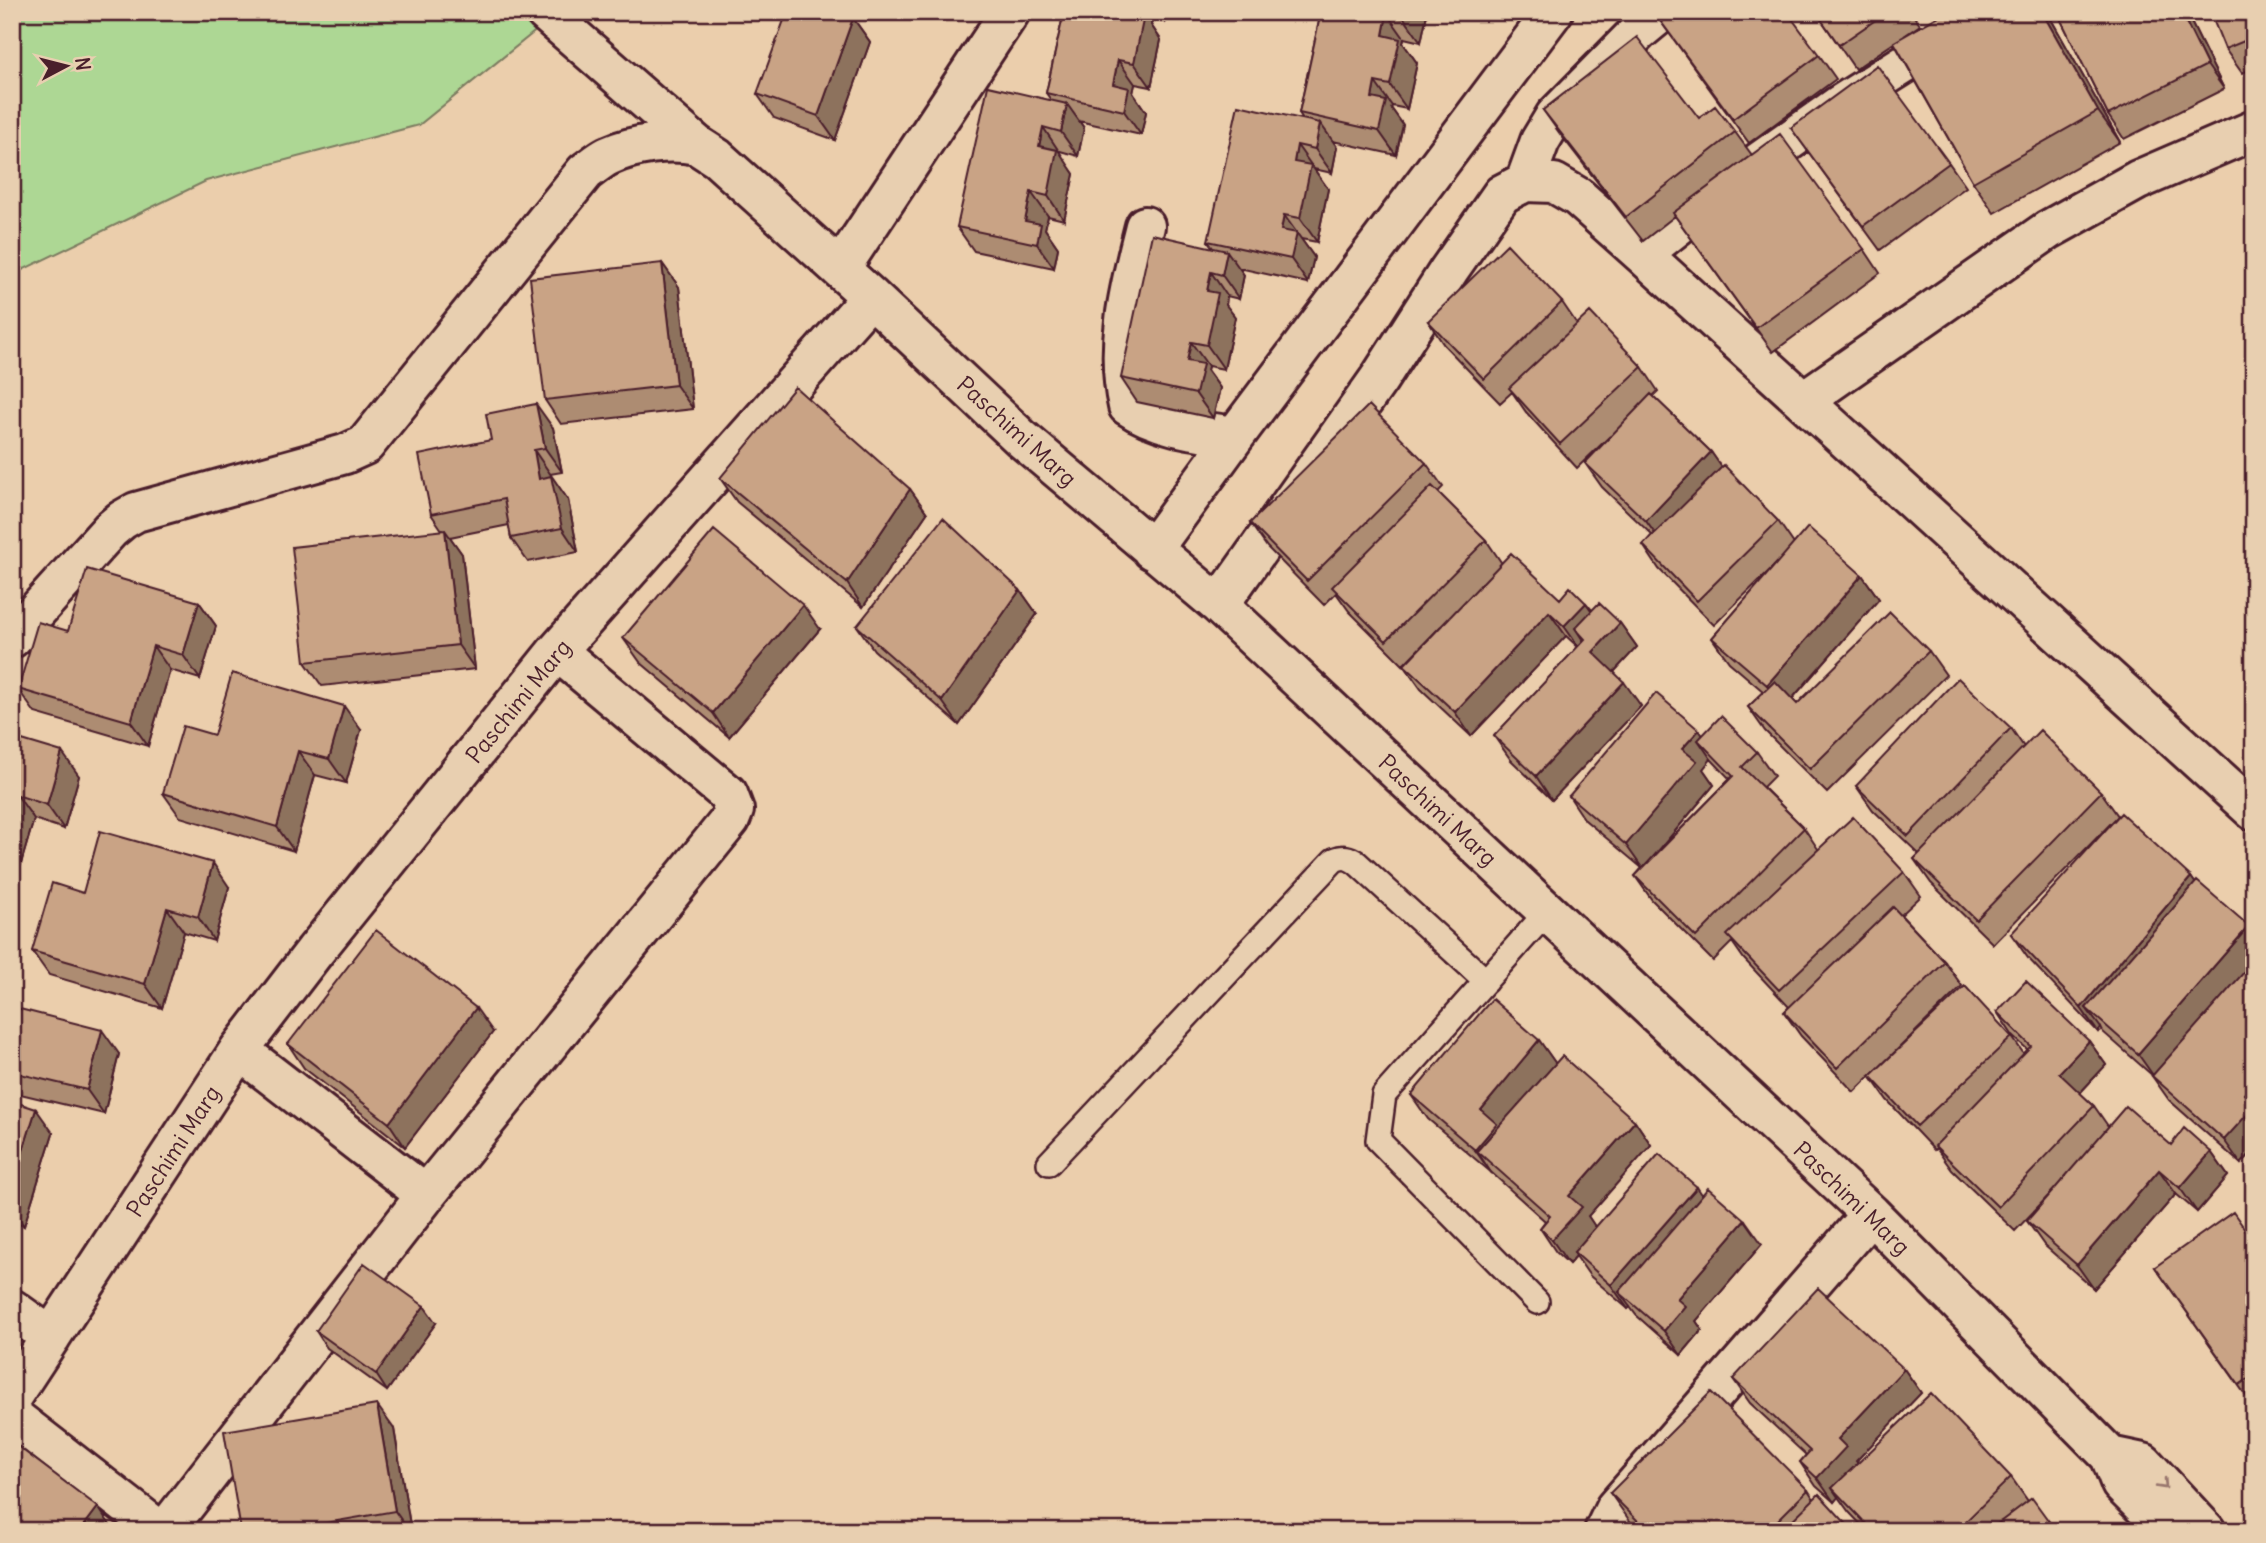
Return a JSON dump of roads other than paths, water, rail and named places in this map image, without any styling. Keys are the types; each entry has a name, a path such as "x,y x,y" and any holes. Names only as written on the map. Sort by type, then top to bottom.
{"street":[{"path":"545,12 697,145 717,158 871,297"},
{"path":"840,269 1010,12"},
{"path":"1152,550 1234,436 1553,12"},
{"path":"1525,182 1539,141 1555,116 1639,31 1662,12"},
{"path":"1642,254 1752,167 1841,104 1987,12"},
{"path":"1804,400 2048,230 2138,180 2254,131"},
{"path":"12,638 122,520 136,512 345,454 365,445 585,172 607,157 623,151 679,141 697,145"},
{"path":"1219,605 1379,379 1483,218 1502,194 1525,182 1554,183 1578,197 1642,254 2254,811"},
{"path":"1145,226 1127,296 1123,337 1123,383 1128,406 1140,414 1191,429 1234,436"},
{"name":"Paschimi Marg","path":"12,1396 239,1050 323,941 557,651 871,297 1021,438 1219,605 1871,1214 2110,1456 2121,1484 2168,1531"},
{"path":"165,1531 426,1195 730,820 734,810 728,794 557,651"},
{"path":"239,1050 426,1195"},
{"path":"1604,1531 1615,1508 1871,1214"},
{"path":"12,1309 51,1337"},
{"path":"12,1416 160,1531"},
{"path":"2110,1456 2143,1463 2206,1531"}],"lane":[{"path":"1049,1163 1334,860 1341,857 1349,857 1357,863 1486,981"},
{"path":"1537,1302 1378,1140 1384,1095 1547,912"}]}
